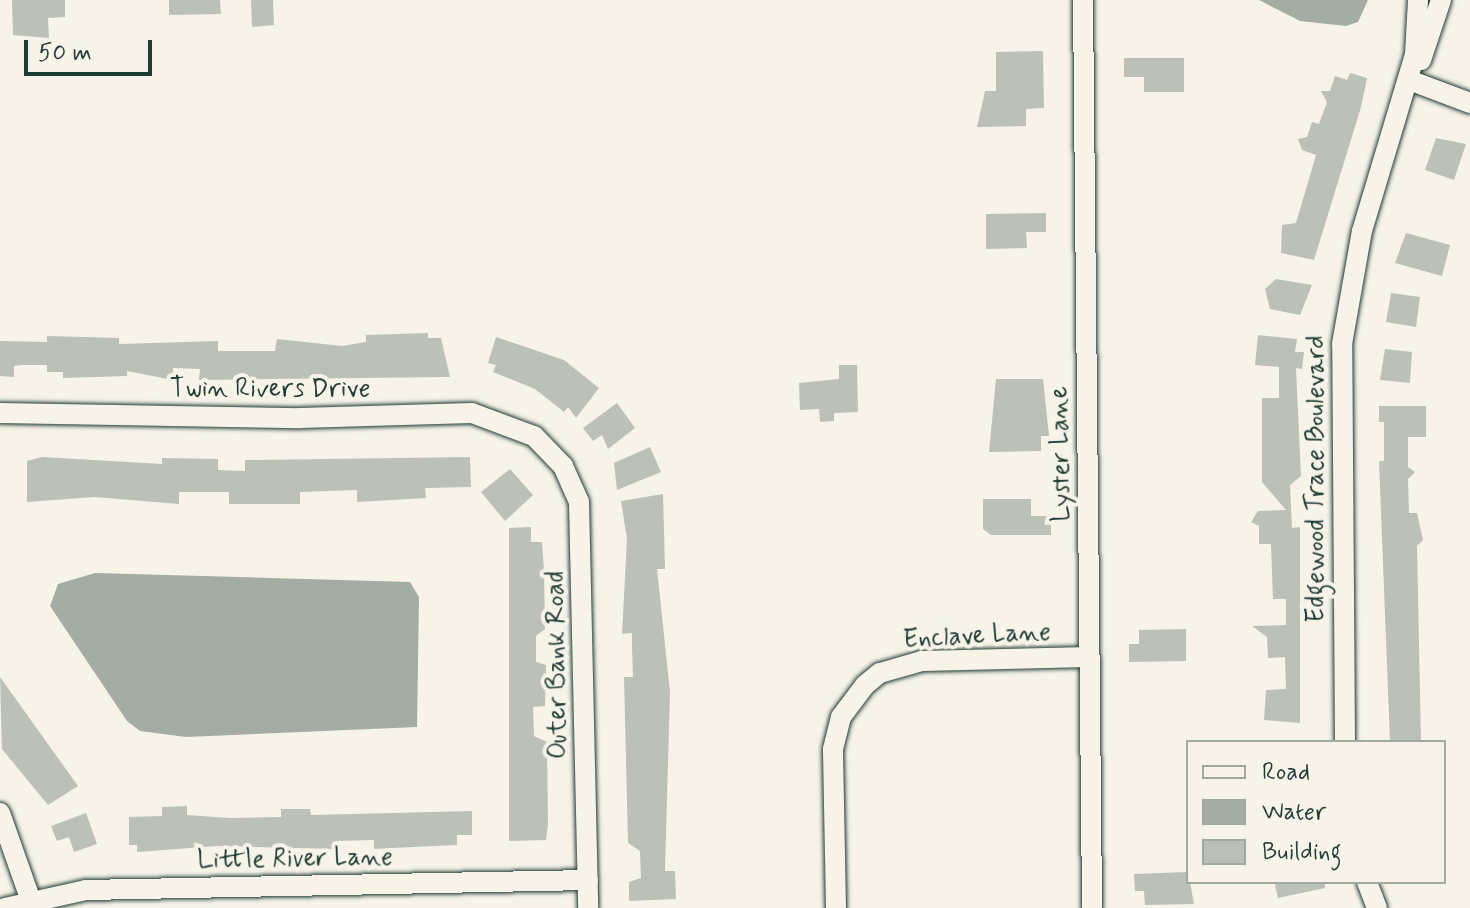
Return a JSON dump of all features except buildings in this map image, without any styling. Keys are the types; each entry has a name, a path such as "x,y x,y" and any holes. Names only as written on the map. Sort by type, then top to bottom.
{"street":[{"name":"Lyster Lane","path":"1083,0 1092,908"},
{"name":"Edgewood Trace Boulevard","path":"1345,740 1342,344 1362,231 1409,80 1418,0"},
{"name":"Edgewood Trace Boulevard","path":"1409,80 1427,49 1441,0"},
{"path":"1409,80 1470,103"},
{"name":"Twin Rivers Drive","path":"0,413 300,418 472,413 534,436"},
{"name":"Outer Bank Road","path":"534,436 563,466 579,502 588,908"},
{"name":"Enclave Lane","path":"836,908 834,741 841,717 865,685 880,673 922,661 1089,657"},
{"path":"0,813 30,898"},
{"name":"Little River Lane","path":"5,908 30,898 86,890 588,880"},
{"path":"1368,884 1377,908"}],"water":[{"path":"1259,0 1368,0 1358,22 1346,26 1300,21"},
{"path":"95,573 410,582 419,597 417,727 186,737 140,731 127,721 50,606 58,584"}]}
